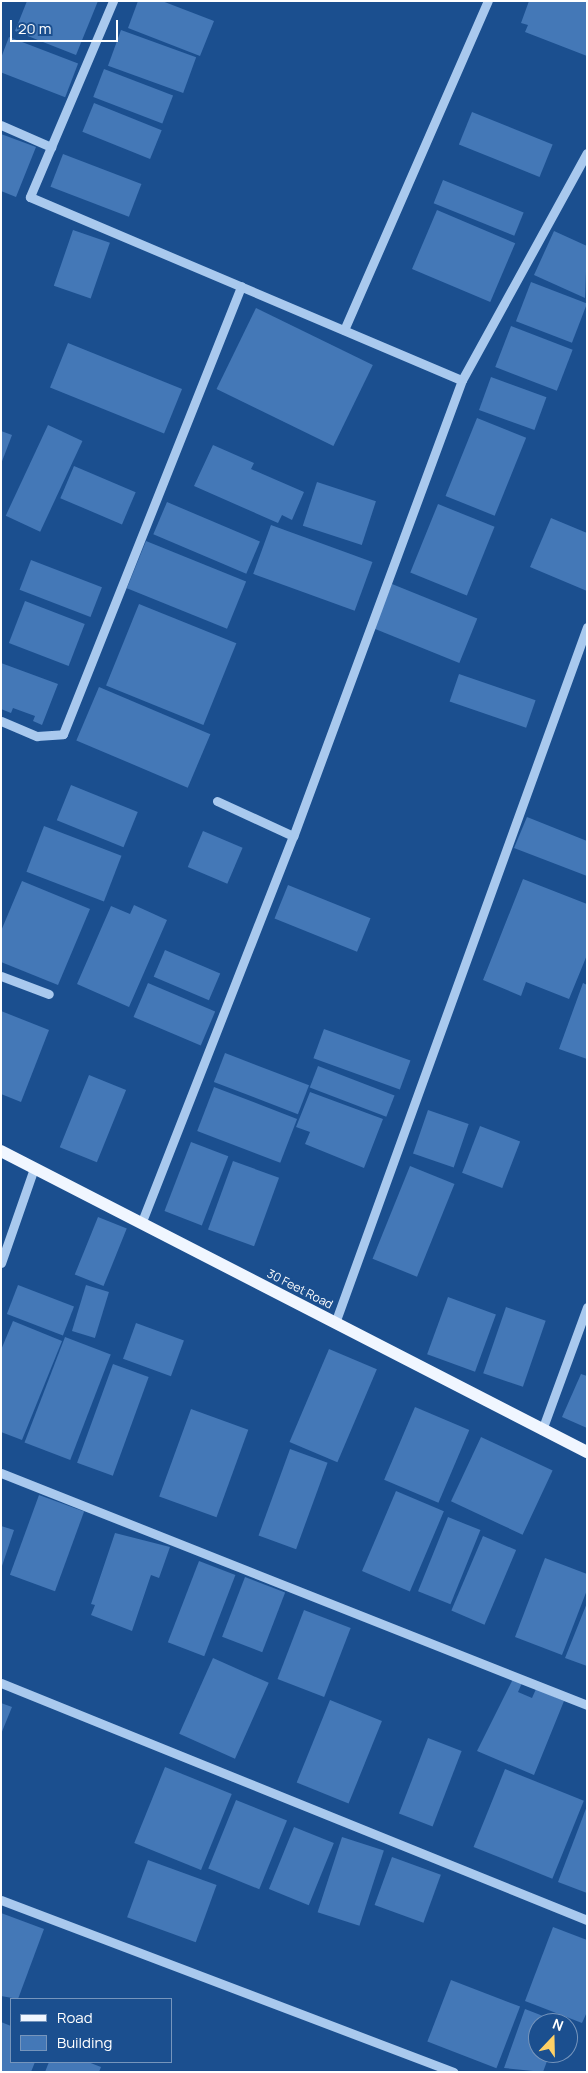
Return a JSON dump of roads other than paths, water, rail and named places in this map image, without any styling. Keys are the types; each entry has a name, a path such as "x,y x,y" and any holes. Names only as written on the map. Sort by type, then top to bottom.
{"main road":[{"name":"30 Feet Road","path":"1,1151 587,1452"}],"street":[{"path":"113,1 30,197 462,380"},
{"path":"344,330 488,1"},
{"path":"1,125 51,147"},
{"path":"141,1223 293,836 462,380 587,153"},
{"path":"1,721 36,736 63,734 241,286"},
{"path":"335,1323 587,628"},
{"path":"217,801 293,836"},
{"path":"1,976 48,994"},
{"path":"1,1263 34,1168"},
{"path":"542,1430 587,1307"},
{"path":"1,1473 587,1705"},
{"path":"1,1683 587,1920"},
{"path":"1,1900 454,2072"}]}
